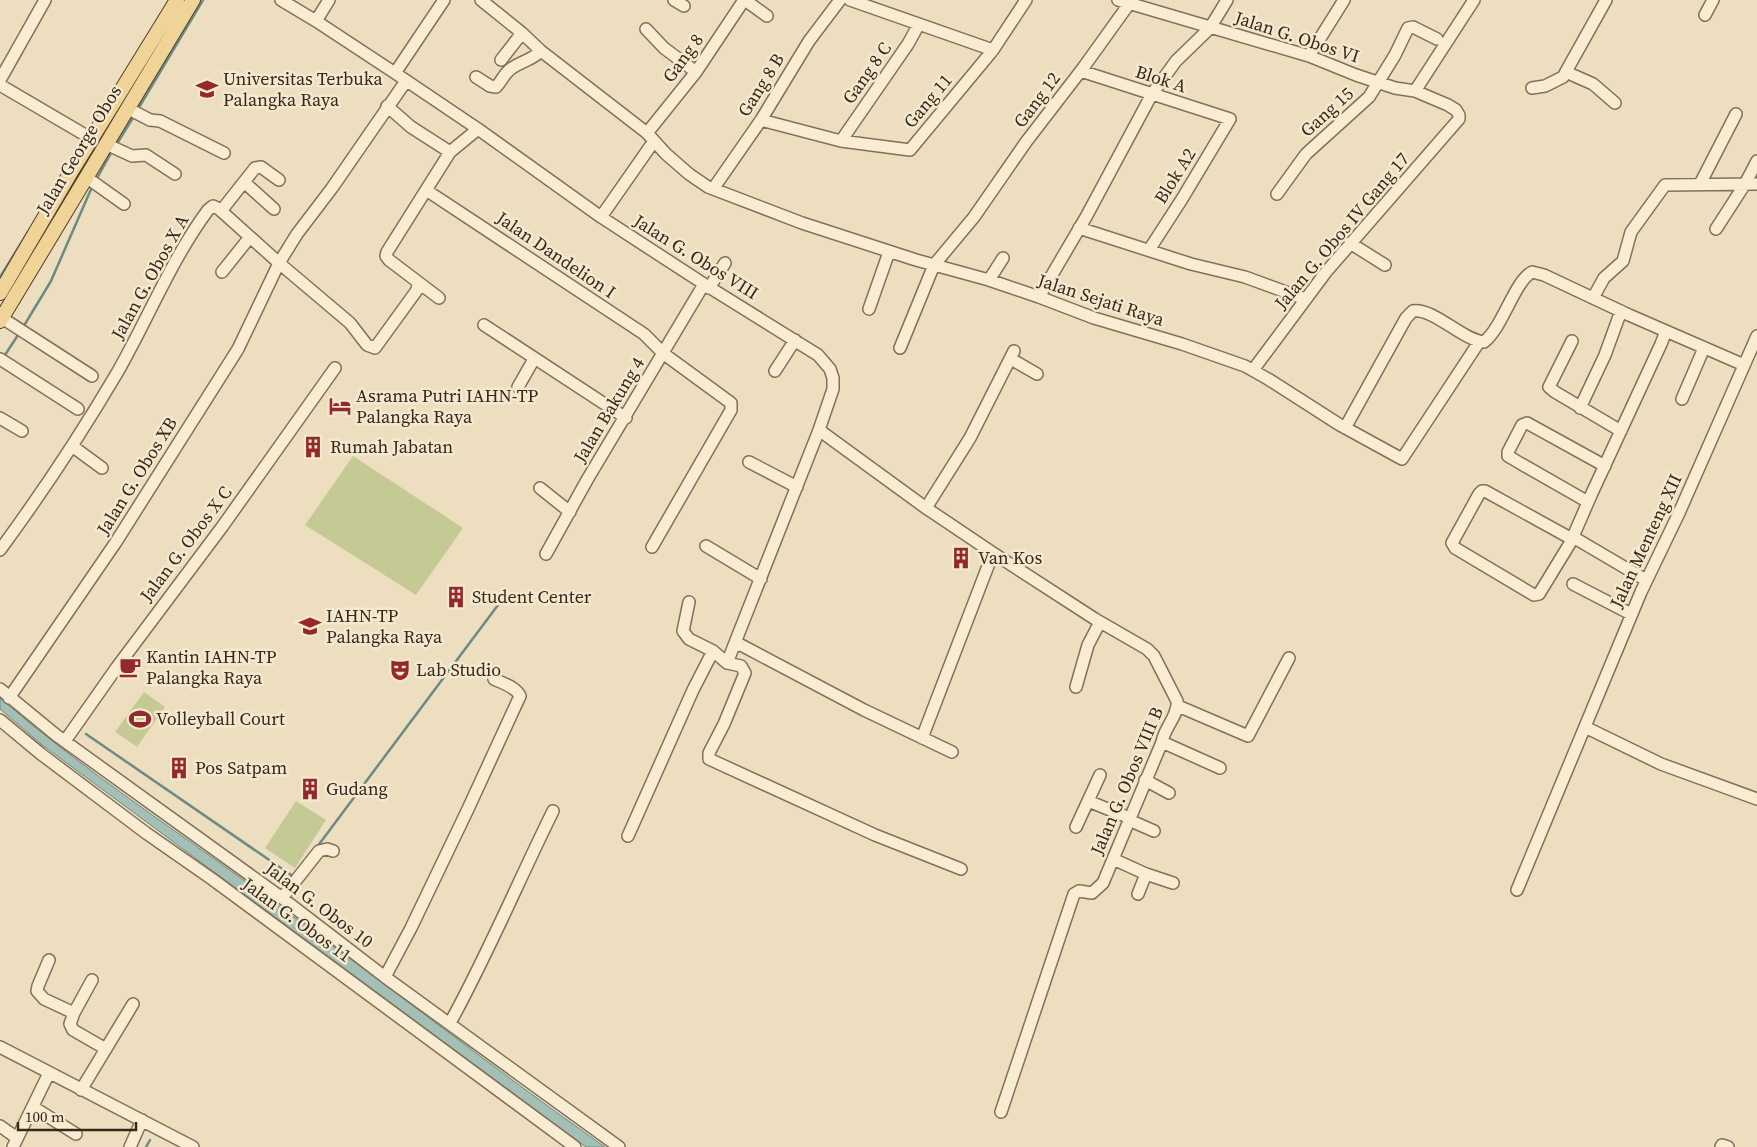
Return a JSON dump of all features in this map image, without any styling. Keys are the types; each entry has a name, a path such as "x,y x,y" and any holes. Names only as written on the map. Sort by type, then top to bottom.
{"main road":[{"name":"Jalan George Obos","path":"1,319 127,108 177,0"},
{"name":"Jalan George Obos","path":"0,292 92,138 153,52 193,0"}],"street":[{"path":"0,80 45,0"},
{"name":"Jalan G. Obos VIII","path":"281,0 316,21 478,129 601,217 822,358 830,368 833,378 833,389 819,430 727,663"},
{"path":"316,21 330,0"},
{"path":"395,73 444,0"},
{"name":"Jalan Sejati Raya","path":"481,0 541,51 650,137 689,174 713,189 802,223 934,266 989,280 1094,318 1182,344 1253,370 1345,428 1402,459 1479,342"},
{"path":"744,0 767,16"},
{"name":"Gang 8","path":"601,217 650,137 744,0"},
{"name":"Gang 8 B","path":"713,189 761,120 809,41 840,0"},
{"path":"850,0 993,50"},
{"name":"Gang 11","path":"761,120 841,140 910,150 993,50 1026,0"},
{"path":"1039,297 1152,94 1176,60 1210,28 1227,0"},
{"path":"1309,56 1344,0"},
{"path":"1415,91 1474,0"},
{"path":"1532,88 1553,83 1563,77 1606,0"},
{"path":"1705,15 1713,0"},
{"name":"Jalan G. Obos VI","path":"1124,2 1309,56 1395,88 1415,91 1448,105 1456,110 1460,117"},
{"name":"Gang 12","path":"900,348 934,266 974,217 1026,142 1081,71 1124,2"},
{"name":"Gang 8 C","path":"841,140 908,44 919,24"},
{"name":"Gang 15","path":"1278,194 1306,154 1369,97 1395,55 1408,28 1412,27 1437,38"},
{"path":"646,29 664,48 696,72"},
{"path":"501,60 522,33"},
{"path":"476,77 490,86 496,87 512,68 530,60 541,51"},
{"name":"Blok A","path":"1081,71 1230,119"},
{"path":"1566,72 1593,84 1615,103"},
{"path":"279,263 297,234 332,188 406,81"},
{"path":"0,85 92,138"},
{"path":"387,106 411,126 450,152"},
{"path":"127,108 224,153"},
{"path":"1700,184 1736,114"},
{"name":"Jalan G. Obos IV Gang 17","path":"1253,370 1305,299 1350,243 1460,117"},
{"name":"Blok A2","path":"1149,250 1230,119"},
{"path":"439,298 386,256 450,152 478,129"},
{"path":"106,144 132,156 146,155 176,174"},
{"path":"1716,229 1751,184 1757,161"},
{"path":"279,180 261,167 258,167 221,211 350,323 367,345 375,348 417,290 418,282"},
{"path":"86,177 124,204"},
{"path":"244,182 274,209"},
{"path":"1593,298 1604,278 1623,261 1631,232 1662,186 1667,184 1751,184"},
{"name":"Jalan Dandelion I","path":"426,190 644,334 664,354 728,400 732,407 652,547"},
{"name":"Jalan G. Obos X A","path":"0,550 30,510 72,446 117,372 201,220 210,207 215,207 221,211"},
{"path":"1079,228 1190,264 1245,277 1305,299"},
{"path":"222,272 250,237"},
{"path":"1350,243 1385,265"},
{"path":"869,308 889,252"},
{"path":"989,280 1003,258"},
{"name":"Jalan G. Obos XB","path":"9,698 116,542 238,349 279,263"},
{"name":"Jalan Bakung 4","path":"546,554 587,480 664,354 707,286 725,263"},
{"path":"1345,428 1406,318 1413,311 1424,312 1479,342 1484,342 1490,337 1523,280 1530,273 1539,273 1744,365"},
{"path":"1571,288 1576,276"},
{"path":"1580,408 1605,355 1621,311"},
{"path":"1,319 92,376"},
{"path":"484,325 626,418"},
{"path":"1646,580 1573,538 1485,490 1479,494 1452,543 1455,548 1536,595 1550,578 1573,538 1666,331"},
{"path":"774,371 795,340"},
{"path":"1572,341 1549,387 1552,391 1621,431"},
{"name":"Jalan Menteng XII","path":"1518,890 1631,614 1679,513 1756,341"},
{"path":"1682,399 1704,348"},
{"path":"926,508 970,438 1012,355 1037,374"},
{"path":"0,358 78,409"},
{"path":"518,387 532,358"},
{"name":"Jalan G. Obos X C","path":"65,741 335,368"},
{"path":"0,418 22,431"},
{"path":"1588,502 1508,456 1508,452 1520,428 1527,423 1605,466"},
{"name":"Jalan G. Obos VIII B","path":"819,430 926,508 993,553 1147,650 1154,656 1174,694 1178,706 1164,732 1162,742 1103,883 1092,893 1079,891 1074,894 1001,1112"},
{"path":"72,446 102,468"},
{"path":"749,462 797,487"},
{"path":"540,488 570,512"},
{"path":"706,546 761,579"},
{"path":"922,738 993,553"},
{"path":"1574,584 1631,614"},
{"path":"688,602 683,631 689,639 712,651 727,663 741,666 745,670 745,676 724,724 708,753 712,761 874,835 961,869"},
{"path":"1076,688 1088,645 1100,622"},
{"path":"734,646 741,645 864,710 952,752"},
{"path":"628,836 712,651"},
{"path":"1178,706 1248,736 1290,658"},
{"path":"385,977 464,818 520,696 519,692 494,679"},
{"name":"Jalan G. Obos 10","path":"0,689 65,741 282,898 385,977 619,1147"},
{"name":"Jalan G. Obos 11","path":"0,720 146,833 220,885 575,1147"},
{"path":"1585,727 1661,764 1757,799"},
{"path":"1162,742 1220,768"},
{"path":"1076,827 1100,775"},
{"path":"1145,780 1169,793"},
{"path":"1088,801 1154,831"},
{"path":"450,1023 475,976 553,811"},
{"path":"282,898 319,852 327,849 333,851"},
{"path":"1113,859 1146,874 1173,883"},
{"path":"1138,894 1146,874"},
{"path":"50,960 37,991 44,999 74,1013"},
{"path":"92,980 70,1024 73,1030 106,1049"},
{"path":"81,1090 133,1004"},
{"path":"0,1046 193,1147"},
{"path":"0,1126 15,1143 49,1073"},
{"path":"33,1107 76,1134"},
{"path":"130,1147 142,1120"}],"green space":[{"path":"353,456 463,528 416,595 305,525"},
{"name":"Volleyball Court","path":"144,692 165,707 137,747 115,732"},
{"path":"296,801 326,820 295,868 265,848"}],"water":[{"path":"0,698 97,775 264,895 605,1147 586,1147 41,744 0,709"}],"waterway":[{"path":"138,109 203,0"},
{"path":"118,142 134,116"},
{"path":"96,180 111,153"},
{"path":"25,324 51,281 92,187"},
{"path":"0,277 28,232"},
{"path":"3,358 18,335"},
{"path":"317,847 504,597"},
{"path":"86,734 294,877"},
{"path":"146,1147 150,1140"}],"place":[{"name":"Universitas Terbuka Palangka Raya","path":"207,89"},
{"name":"Asrama Putri IAHN-TP Palangka Raya","path":"340,406"},
{"name":"Rumah Jabatan","path":"313,447"},
{"name":"Van Kos","path":"961,558"},
{"name":"Student Center","path":"456,597"},
{"name":"IAHN-TP Palangka Raya","path":"310,626"},
{"name":"Kantin IAHN-TP Palangka Raya","path":"130,667"},
{"name":"Lab Studio","path":"400,670"},
{"name":"Volleyball Court","path":"140,719"},
{"name":"Pos Satpam","path":"179,768"},
{"name":"Gudang","path":"310,789"}]}
